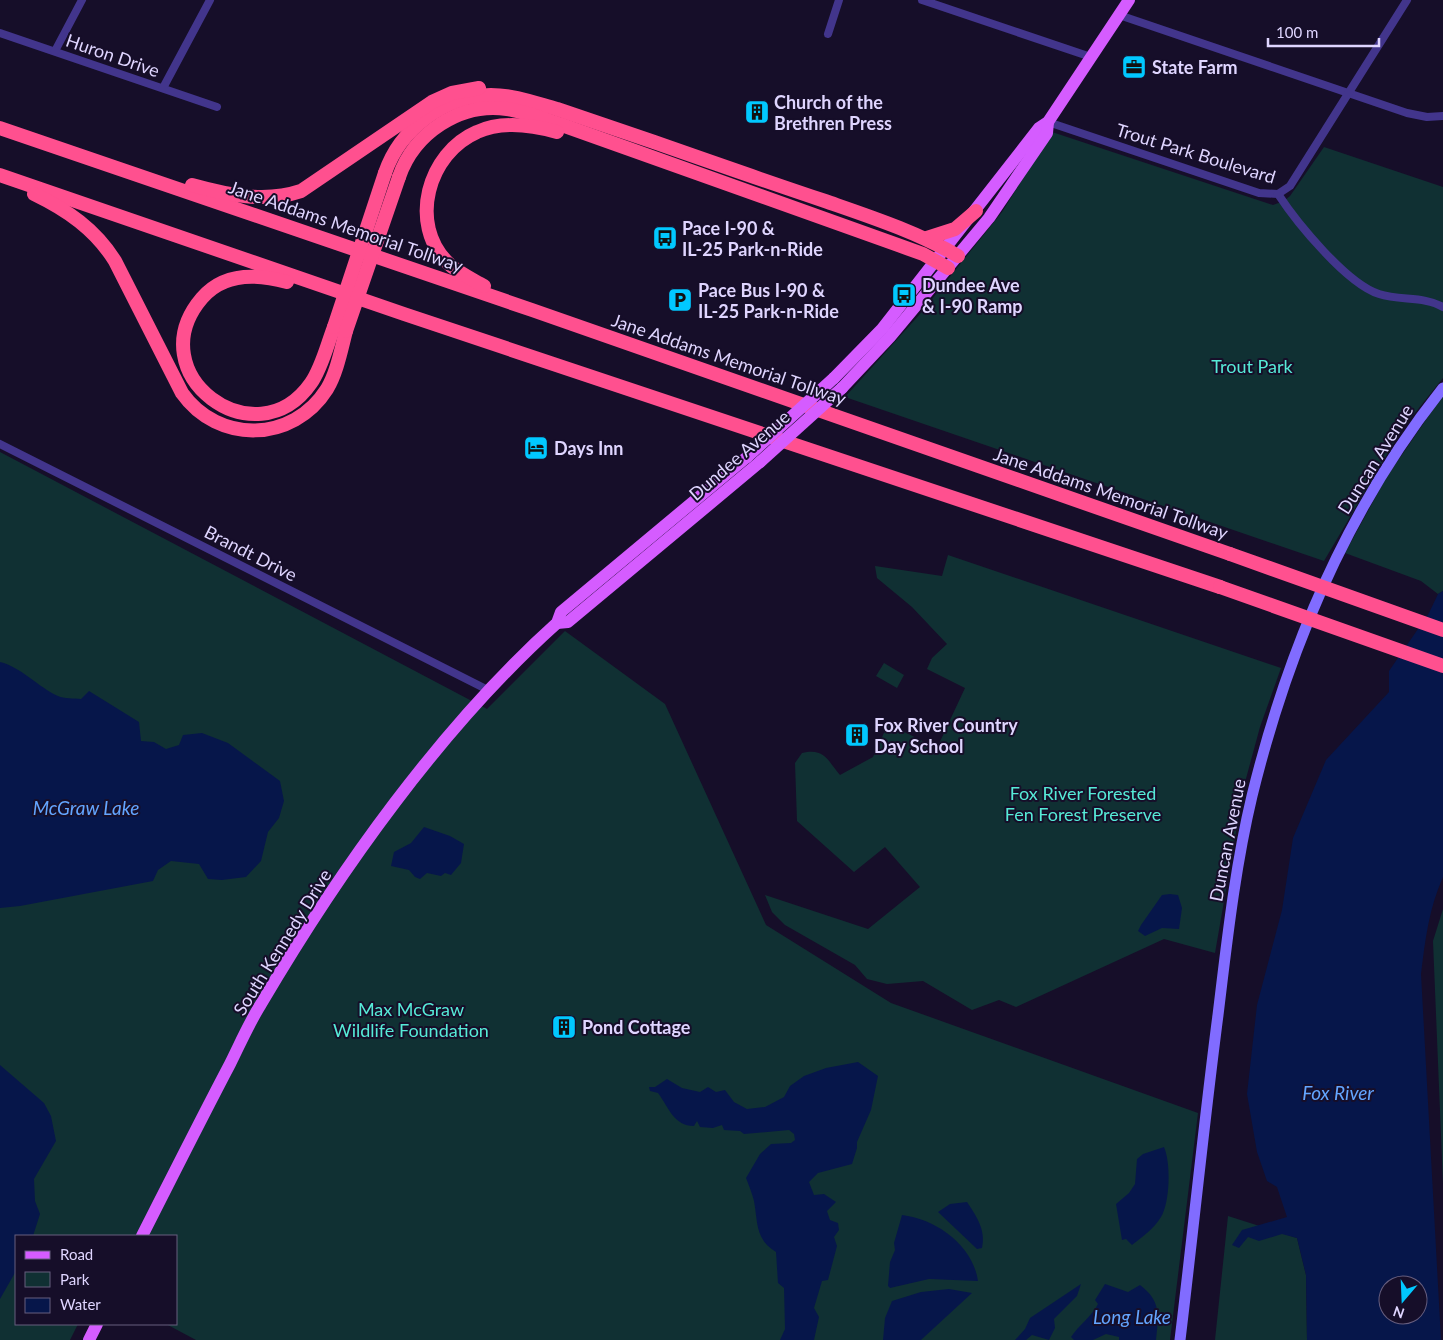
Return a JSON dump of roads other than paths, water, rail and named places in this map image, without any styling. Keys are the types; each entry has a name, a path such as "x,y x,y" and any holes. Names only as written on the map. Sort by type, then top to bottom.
{"highway":[{"path":"0,127 199,187 234,195 267,198 290,194 311,186 425,106 457,91 486,87 519,91 579,116"},
{"path":"0,176 68,212 102,242 115,261 182,393 194,408 215,422 239,430 255,431 275,428 297,418 313,406 326,389 336,369 340,329 385,173 397,147 421,121 450,104 466,99 490,95 516,97 579,116 927,238 952,252"},
{"path":"404,314 292,282 263,277 231,279 213,288 194,308 184,336 185,361 195,383 215,403 240,412 270,412 290,403 311,384 340,329 399,178 414,148 433,129 460,114 488,108 521,112 906,248 942,265"},
{"path":"532,310 464,276 449,264 436,247 428,218 428,192 437,167 452,149 479,131 498,126 522,126 552,130 673,165"},
{"name":"Jane Addams Memorial Tollway","path":"0,127 532,310 1443,630"},
{"path":"0,176 404,314 1220,587 1443,666"},
{"path":"927,238 955,229 976,211"}],"main road":[{"name":"Dundee Avenue","path":"557,623 568,622 760,462 838,383 882,329 952,252 976,211 1039,128 1048,122 1129,0"},
{"name":"Dundee Avenue","path":"952,252 989,218 1048,133 1048,122"},
{"name":"Dundee Avenue","path":"488,690 557,623 561,612 838,383"},
{"name":"South Kennedy Drive","path":"143,1235 260,1005 312,921 377,828 488,690"},
{"path":"89,1340 96,1325"}],"street":[{"path":"55,51 82,0"},
{"path":"163,88 210,0"},
{"path":"828,34 839,0"},
{"path":"922,0 1091,56"},
{"path":"1278,194 1290,186 1408,0"},
{"path":"1119,15 1413,115 1426,117 1443,116"},
{"name":"Huron Drive","path":"0,33 217,107"},
{"name":"Trout Park Boulevard","path":"1048,122 1260,193 1278,194 1293,216 1334,260 1369,290 1387,296 1426,301 1443,307"},
{"name":"Duncan Avenue","path":"1180,1340 1231,914 1244,831 1262,757 1296,651 1330,571 1371,494 1407,437 1443,388"},
{"name":"Brandt Drive","path":"0,444 488,690"}],"water":[{"name":"Fox River","path":"1443,591 1443,877 1431,913 1421,974 1441,1340 1307,1340 1306,1275 1297,1238 1282,1234 1259,1241 1248,1237 1239,1248 1232,1245 1242,1230 1287,1217 1277,1187 1267,1181 1257,1152 1247,1094 1257,1005 1282,910 1293,838 1326,760 1389,692 1389,671 1429,613 1438,594"},
{"name":"McGraw Lake","path":"0,662 15,668 60,697 81,699 89,691 139,722 141,741 154,742 166,749 179,745 183,735 202,733 228,743 280,781 284,801 279,818 268,832 261,861 246,877 222,880 208,879 199,864 171,861 158,870 153,881 20,906 0,908"},
{"path":"424,827 450,836 464,844 461,863 451,875 445,873 441,876 427,873 420,879 415,877 409,870 391,866 394,852 411,843"},
{"path":"1162,895 1178,895 1182,908 1179,929 1162,928 1145,936 1138,931"},
{"path":"858,1062 878,1076 871,1110 857,1142 852,1164 818,1173 809,1182 814,1195 824,1194 836,1202 827,1211 830,1220 838,1223 839,1230 834,1237 837,1246 828,1280 822,1281 814,1308 819,1317 814,1340 780,1340 785,1329 784,1288 778,1283 776,1252 764,1242 761,1236 754,1201 746,1178 760,1154 771,1144 791,1143 795,1140 794,1134 789,1130 744,1134 740,1131 724,1130 722,1125 713,1128 700,1127 697,1121 694,1126 687,1125 677,1120 658,1093 650,1091 649,1087 655,1087 667,1079 682,1088 700,1092 708,1087 716,1092 725,1090 734,1102 747,1109 765,1107 784,1097 790,1086 804,1076 826,1068"},
{"path":"0,1065 44,1103 51,1116 56,1141 34,1179 35,1201 40,1214 33,1235 15,1235 15,1273 0,1299"},
{"path":"1164,1147 1168,1163 1168,1192 1164,1210 1155,1225 1132,1245 1126,1239 1122,1240 1116,1204 1129,1193 1135,1184 1137,1159 1143,1154"},
{"path":"967,1202 982,1229 982,1248 977,1249 938,1212 950,1204"},
{"path":"902,1215 928,1222 951,1236 969,1256 975,1268 978,1281 929,1279 890,1288 888,1286 890,1262 895,1250 894,1243"},
{"path":"1081,1284 1077,1296 1054,1319 1055,1328 1049,1340 1032,1335 1026,1340 1015,1340 1025,1329 1030,1318"},
{"name":"Long Lake","path":"1105,1284 1128,1292 1140,1285 1147,1291 1157,1309 1156,1340 1119,1340 1119,1337 1106,1334 1093,1340 1074,1340 1071,1337 1095,1309 1098,1304 1095,1300"},
{"path":"949,1289 972,1293 921,1340 883,1340 885,1318 892,1301 921,1292"}],"place":[{"name":"State Farm","path":"1134,67"},
{"name":"Church of the Brethren Press","path":"757,112"},
{"name":"Pace I-90 & IL-25 Park-n-Ride","path":"665,238"},
{"name":"Dundee Ave & I-90 Ramp","path":"904,295"},
{"name":"Pace Bus I-90 & IL-25 Park-n-Ride","path":"680,300"},
{"name":"Days Inn","path":"536,448"},
{"name":"Fox River Country Day School","path":"857,735"},
{"name":"Pond Cottage","path":"564,1027"}],"park label":[{"name":"Trout Park","path":"1252,366"},
{"name":"Fox River Forested Fen Forest Preserve","path":"1083,803"},
{"name":"Max McGraw Wildlife Foundation","path":"411,1019"}]}
